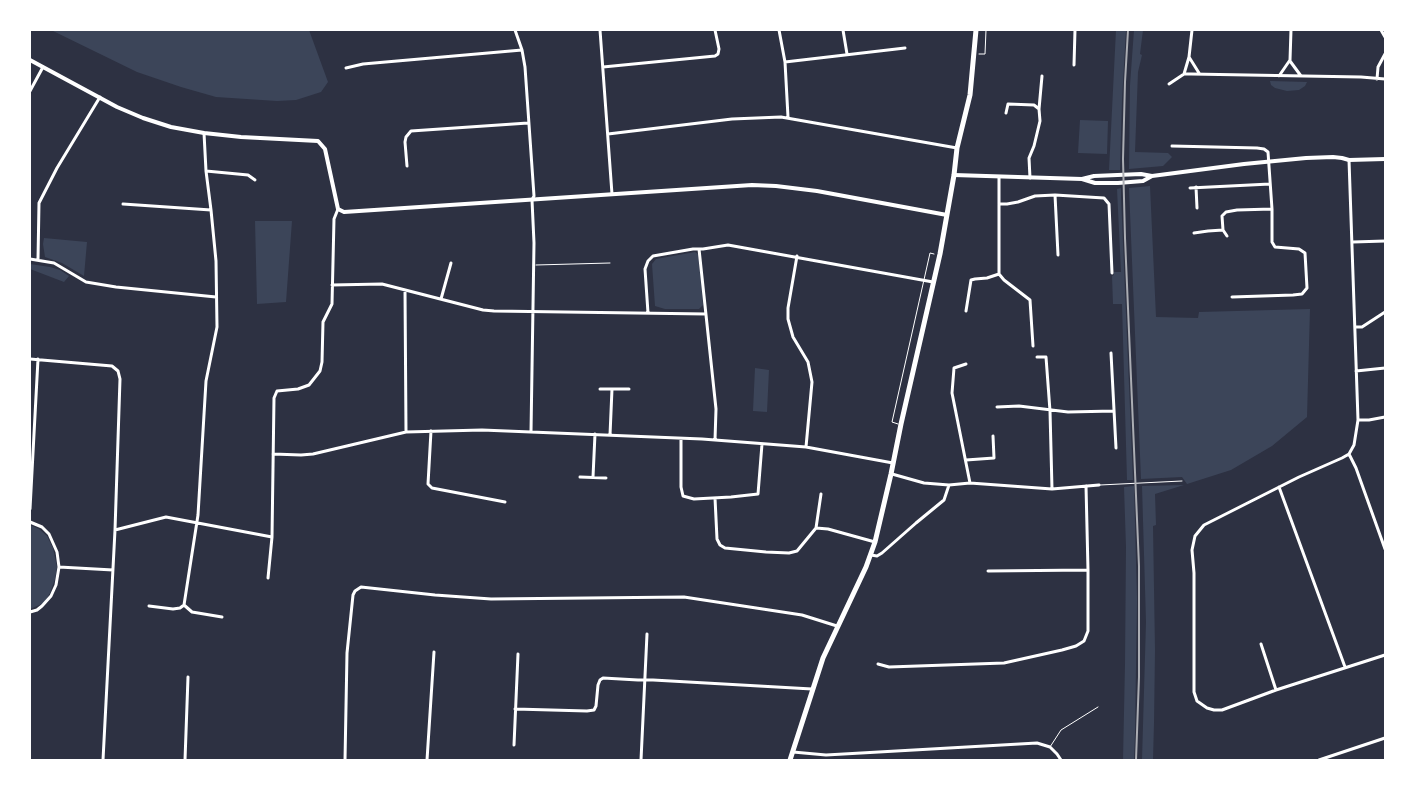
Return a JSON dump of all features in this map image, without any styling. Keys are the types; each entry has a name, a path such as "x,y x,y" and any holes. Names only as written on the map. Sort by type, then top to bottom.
{"main road":[{"path":"790,760 823,658 871,555 875,542 934,282 954,175 957,148 970,95 976,30"}],"street":[{"path":"515,30 522,50 525,67 534,196 532,200 534,243 531,432"},
{"path":"600,30 612,194"},
{"path":"603,67 715,56 718,54 719,49 716,30"},
{"path":"779,30 784,62 788,118"},
{"path":"843,30 847,54"},
{"path":"1074,65 1075,30"},
{"path":"1184,74 1189,57 1192,30"},
{"path":"1291,30 1290,60 1301,76"},
{"path":"1381,30 1385,37"},
{"path":"784,62 904,48"},
{"path":"346,68 363,64 522,50"},
{"path":"1377,79 1378,67 1385,54"},
{"path":"1189,57 1199,74"},
{"path":"30,60 143,118 171,127 241,137 314,141 321,143 325,148 338,209 334,219 332,304 323,322 322,362 316,378 309,385 298,390 277,391 274,398 272,537 268,578"},
{"path":"1278,76 1290,60"},
{"path":"30,90 43,67"},
{"path":"1169,84 1184,74 1385,79"},
{"path":"1030,178 1029,158 1040,121 1039,109 1042,76"},
{"path":"38,259 39,203 57,168 100,97"},
{"path":"1006,113 1008,104 1034,105 1039,109"},
{"path":"608,134 732,119 788,118 957,148"},
{"path":"407,166 405,142 406,137 411,131 528,123"},
{"path":"184,606 197,523 206,381 217,327 216,260 206,171 204,133"},
{"path":"1172,146 1264,149 1268,152 1272,242 1275,247 1299,249 1305,252 1307,288 1302,294 1293,296 1232,297"},
{"path":"954,175 1082,179 1094,176 1142,174 1152,176 1269,162 1333,157 1349,160 1385,159"},
{"path":"1349,160 1358,420 1355,440 1349,454 1279,487 1204,526 1195,536 1192,550 1194,573 1194,692 1197,701 1207,708 1222,710 1385,654"},
{"path":"206,171 248,175 255,180"},
{"path":"1082,179 1094,183 1118,183 1143,181 1152,176"},
{"path":"999,177 999,274 1030,300 1033,346"},
{"path":"1190,188 1270,184"},
{"path":"338,209 344,212 731,186 776,186 817,191 947,215"},
{"path":"1196,187 1197,208"},
{"path":"999,204 1018,202 1035,196 1055,195 1104,198 1109,204 1112,273"},
{"path":"1055,195 1058,255"},
{"path":"122,204 211,210"},
{"path":"1228,236 1223,230 1222,216 1226,212 1272,209"},
{"path":"1194,233 1223,230"},
{"path":"1353,242 1385,241"},
{"path":"648,314 645,269 652,256 728,245 934,282"},
{"path":"699,249 716,409 715,440"},
{"path":"797,256 788,308 788,319 793,337 810,368 812,382 806,447"},
{"path":"30,258 54,263 86,282 116,287 216,297"},
{"path":"441,299 451,263"},
{"path":"966,312 971,280 988,278 999,274"},
{"path":"332,285 382,284 483,310 706,314"},
{"path":"405,290 406,432"},
{"path":"1030,300 1035,296"},
{"path":"1355,328 1362,327 1385,312"},
{"path":"1111,354 1116,448"},
{"path":"1037,357 1046,356 1050,411 1052,489"},
{"path":"30,358 112,366 118,371 120,379 115,530 103,760"},
{"path":"30,509 38,360"},
{"path":"966,364 954,368 952,394 970,483"},
{"path":"1356,371 1385,368"},
{"path":"600,388 629,389"},
{"path":"610,435 612,389"},
{"path":"997,407 1019,406 1068,412 1114,411"},
{"path":"1358,420 1385,417"},
{"path":"274,454 313,454 406,432 482,430 715,440 806,447 894,464"},
{"path":"431,431 428,484 432,488 505,502"},
{"path":"593,477 595,434"},
{"path":"966,460 994,458 992,436"},
{"path":"681,439 680,487 683,496 694,499 758,494 762,444"},
{"path":"1349,454 1356,468 1385,549"},
{"path":"891,474 924,483 949,485 970,483 1052,489 1099,485"},
{"path":"580,478 606,478"},
{"path":"871,555 877,556 882,553 944,500 949,485"},
{"path":"878,664 889,667 1004,663 1076,646 1084,641 1088,631 1086,486"},
{"path":"1279,487 1345,667"},
{"path":"715,498 717,539 720,545 725,548 789,553 797,551 816,528 820,494"},
{"path":"115,530 166,517 272,537"},
{"path":"30,522 42,527 49,534 57,552 59,567 56,585 51,596 37,610 30,612"},
{"path":"816,528 828,529 875,542"},
{"path":"59,567 112,570"},
{"path":"988,570 1088,570"},
{"path":"345,760 347,653 353,595 361,587 491,599 684,597 802,615 837,626"},
{"path":"149,606 173,609 184,606"},
{"path":"184,606 192,612 222,617"},
{"path":"641,760 647,634"},
{"path":"1262,644 1276,690"},
{"path":"427,760 434,652"},
{"path":"514,745 518,654"},
{"path":"185,760 188,677"},
{"path":"515,709 594,710 598,685 603,678 812,689"},
{"path":"1319,760 1385,738"},
{"path":"793,752 826,755 1033,743 1050,747 1060,760"}],"lane":[{"path":"979,54 985,54 986,30"},
{"path":"901,424 892,422 930,253 934,254"},
{"path":"533,265 610,263"},
{"path":"1099,485 1182,481"},
{"path":"1050,747 1061,730 1098,707"}],"shaded area":[{"path":"51,30 309,30 328,82 321,92 296,100 277,101 216,97 137,72"},
{"path":"1116,30 1126,30 1120,170 1109,170"},
{"path":"1134,30 1143,30 1140,54 1142,55 1138,72 1135,152 1168,153 1172,157 1163,166 1129,169 1130,85"},
{"path":"1270,81 1307,82 1299,90 1287,91 1275,88 1271,85"},
{"path":"1080,120 1108,121 1107,154 1078,153"},
{"path":"1150,186 1156,317 1198,318 1199,312 1310,309 1307,417 1272,446 1231,470 1187,484 1182,477 1141,479 1129,188"},
{"path":"1121,188 1133,480 1127,480 1122,304 1113,304 1112,276 1114,272 1121,272 1117,189"},
{"path":"255,221 292,221 286,302 257,304"},
{"path":"44,238 87,242 84,276 62,263 45,257"},
{"path":"695,252 698,254 703,305 699,309 665,309 655,306 652,264 656,259"},
{"path":"30,264 60,270 69,276 64,282 30,269"},
{"path":"755,368 769,370 767,412 753,411"},
{"path":"1184,485 1155,494 1156,525 1153,526 1155,650 1153,760 1142,760 1146,622 1142,486"},
{"path":"1134,486 1137,599 1134,760 1123,760 1126,547 1124,487"},
{"path":"30,525 39,529 47,536 53,548 57,567 50,593 44,603 30,609"}],"railway":[{"path":"1128,30 1123,159 1139,566 1139,677 1136,760"}]}
